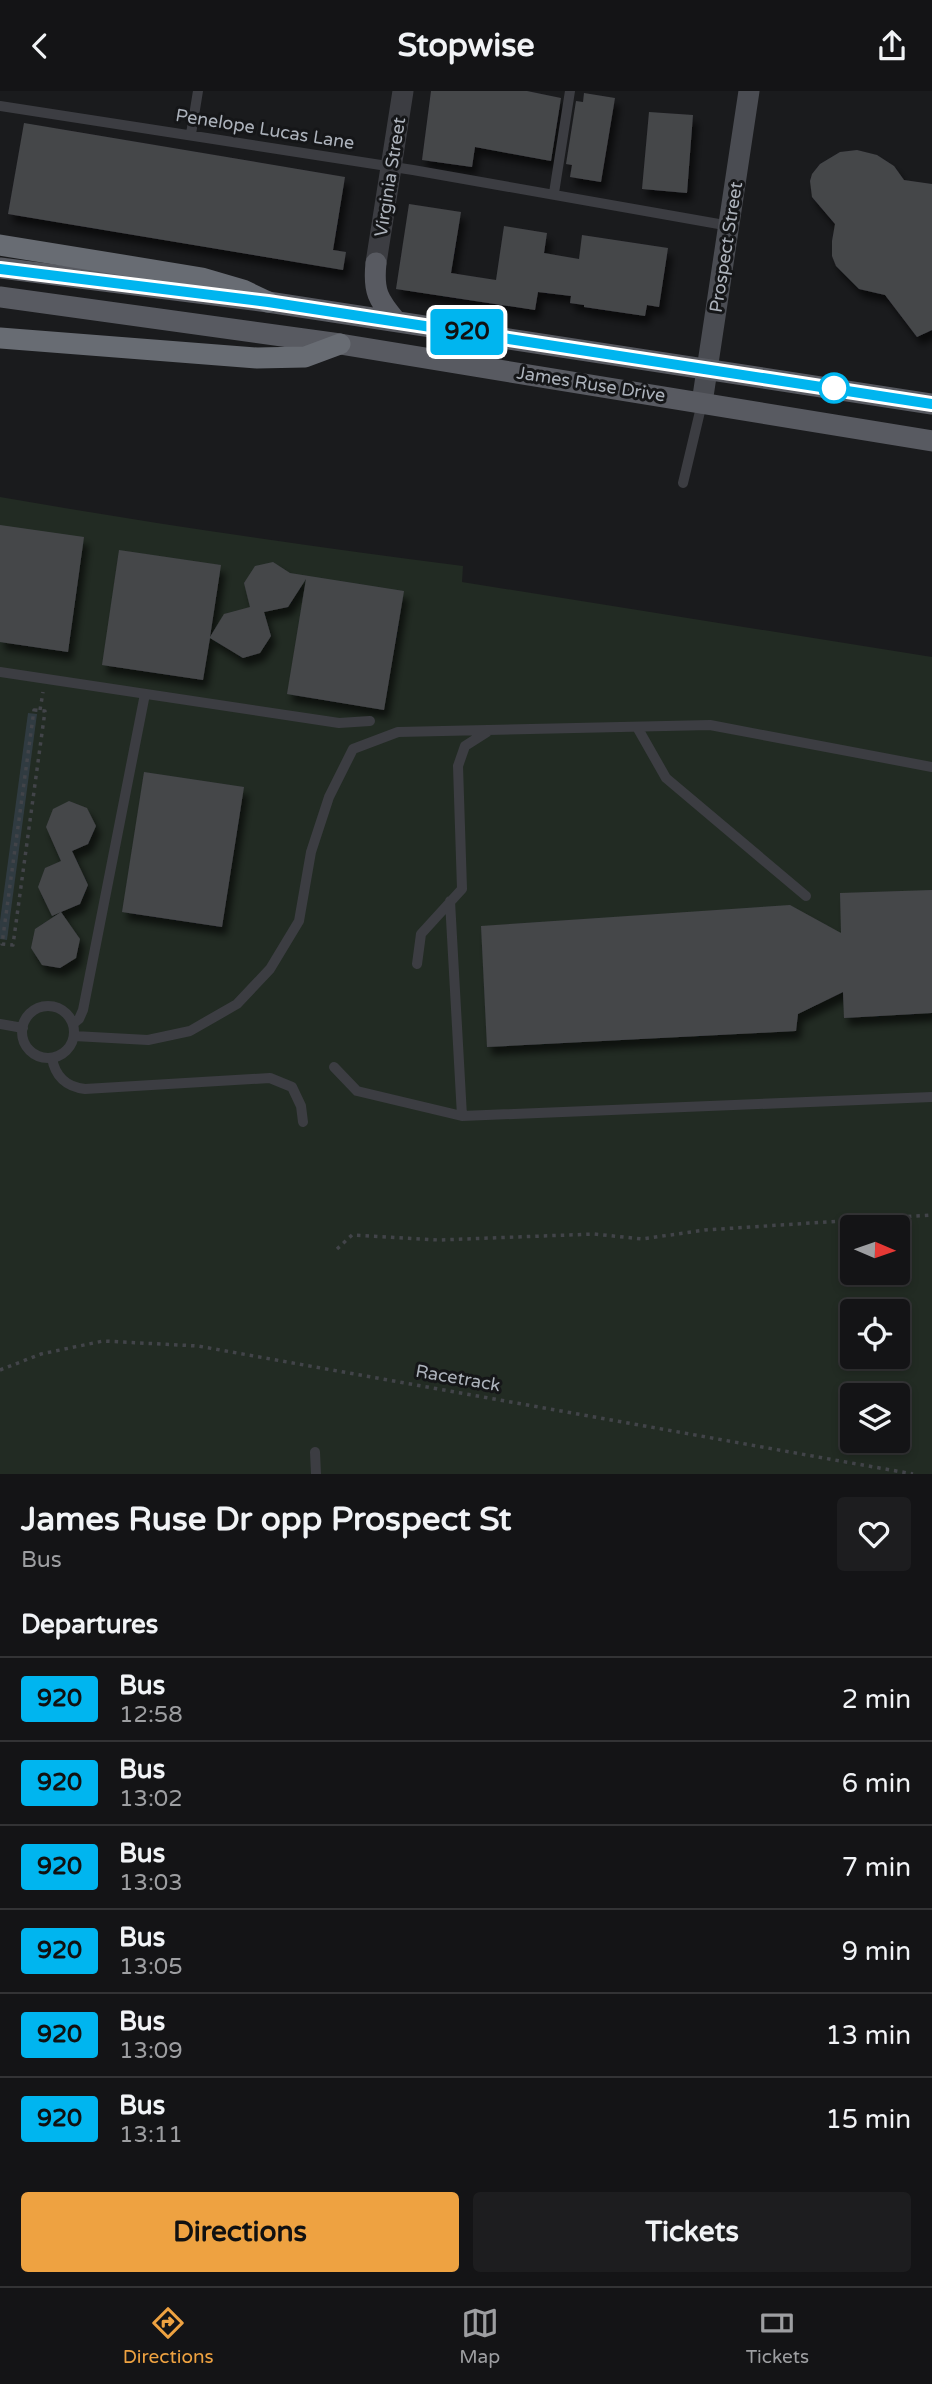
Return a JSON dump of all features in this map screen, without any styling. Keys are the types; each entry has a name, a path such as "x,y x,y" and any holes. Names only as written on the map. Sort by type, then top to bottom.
{"highway":[{"path":"0,245 202,278 243,290 268,302"},
{"path":"0,338 257,358 305,357 340,344"}],"main road":[{"path":"376,263 376,292 396,321"},
{"name":"James Ruse Drive","path":"0,268 268,302 932,404"},
{"name":"James Ruse Drive","path":"0,296 340,344 932,440"}],"street":[{"name":"Virginia Street","path":"376,263 403,91"},
{"name":"Prospect Street","path":"702,403 749,91"}],"lane":[{"path":"191,134 198,91"},
{"path":"554,193 570,91"},
{"name":"Penelope Lucas Lane","path":"0,106 392,166 730,226"},
{"path":"683,483 702,403"},
{"path":"0,672 340,723 370,721"},
{"path":"73,1030 62,1010 46,1006 31,1013 23,1028 25,1044 30,1050 44,1058 52,1058 67,1050 83,1010 145,694"},
{"path":"73,1030 148,1040 190,1031 237,1004 270,968 299,921 311,852 329,797 353,749 398,732 710,725 932,767"},
{"path":"637,727 666,778 806,896"},
{"path":"417,964 421,934 462,888 458,766 465,746 490,731"},
{"path":"450,901 462,1116"},
{"path":"0,1024 23,1028"},
{"path":"52,1058 60,1078 75,1088 85,1089 270,1077 292,1087 301,1106 303,1122"},
{"path":"334,1067 358,1091 462,1116 932,1097"},
{"path":"315,1452 316,1474"}],"path":[{"path":"34,710 45,711 13,945 2,944 2,939 33,714 34,710"},
{"path":"337,1249 352,1235 439,1240 594,1234 642,1239 705,1230 932,1215"},
{"name":"Racetrack","path":"0,1370 41,1354 103,1341 198,1346 913,1474"}],"shaded area":[{"path":"0,497 231,534 463,566 462,582 932,657 932,1474 0,1474"},
{"path":"28,713 37,714 7,940 0,939 0,921"}],"building":[{"path":"431,91 527,91 561,98 551,161 475,147 472,167 422,160"},
{"path":"584,93 615,98 601,182 570,177 572,165 566,164 576,101 583,102"},
{"path":"649,112 693,115 687,193 642,189"},
{"path":"24,123 345,177 333,250 346,252 343,270 8,214"},
{"path":"857,150 877,155 894,166 904,180 932,184 932,330 917,337 885,295 859,289 836,266 832,256 835,224 812,197 810,181 820,164 840,152"},
{"path":"409,204 461,212 451,273 496,280 504,226 547,233 544,253 579,259 582,235 668,248 659,307 647,305 645,316 584,307 570,303 571,296 538,292 535,310 396,289"},
{"path":"0,525 84,537 68,652 0,642"},
{"path":"119,550 221,565 210,637 224,614 250,607 244,583 255,566 273,562 290,573 404,591 384,710 287,694 306,579 288,607 264,612 271,636 260,653 243,658 210,638 203,680 102,665"},
{"path":"144,772 244,787 222,927 122,912"},
{"path":"69,801 87,808 96,826 88,844 72,851 88,885 80,904 52,916 38,887 45,868 61,861 46,827 53,809"},
{"path":"932,890 932,1013 844,1018 843,992 798,1014 796,1031 487,1047 481,926 790,905 841,933 840,893"},
{"path":"61,912 80,939 76,958 60,968 42,965 31,948 35,929"}],"bus line":[{"name":"920","path":"0,269 268,302 932,404"}]}
